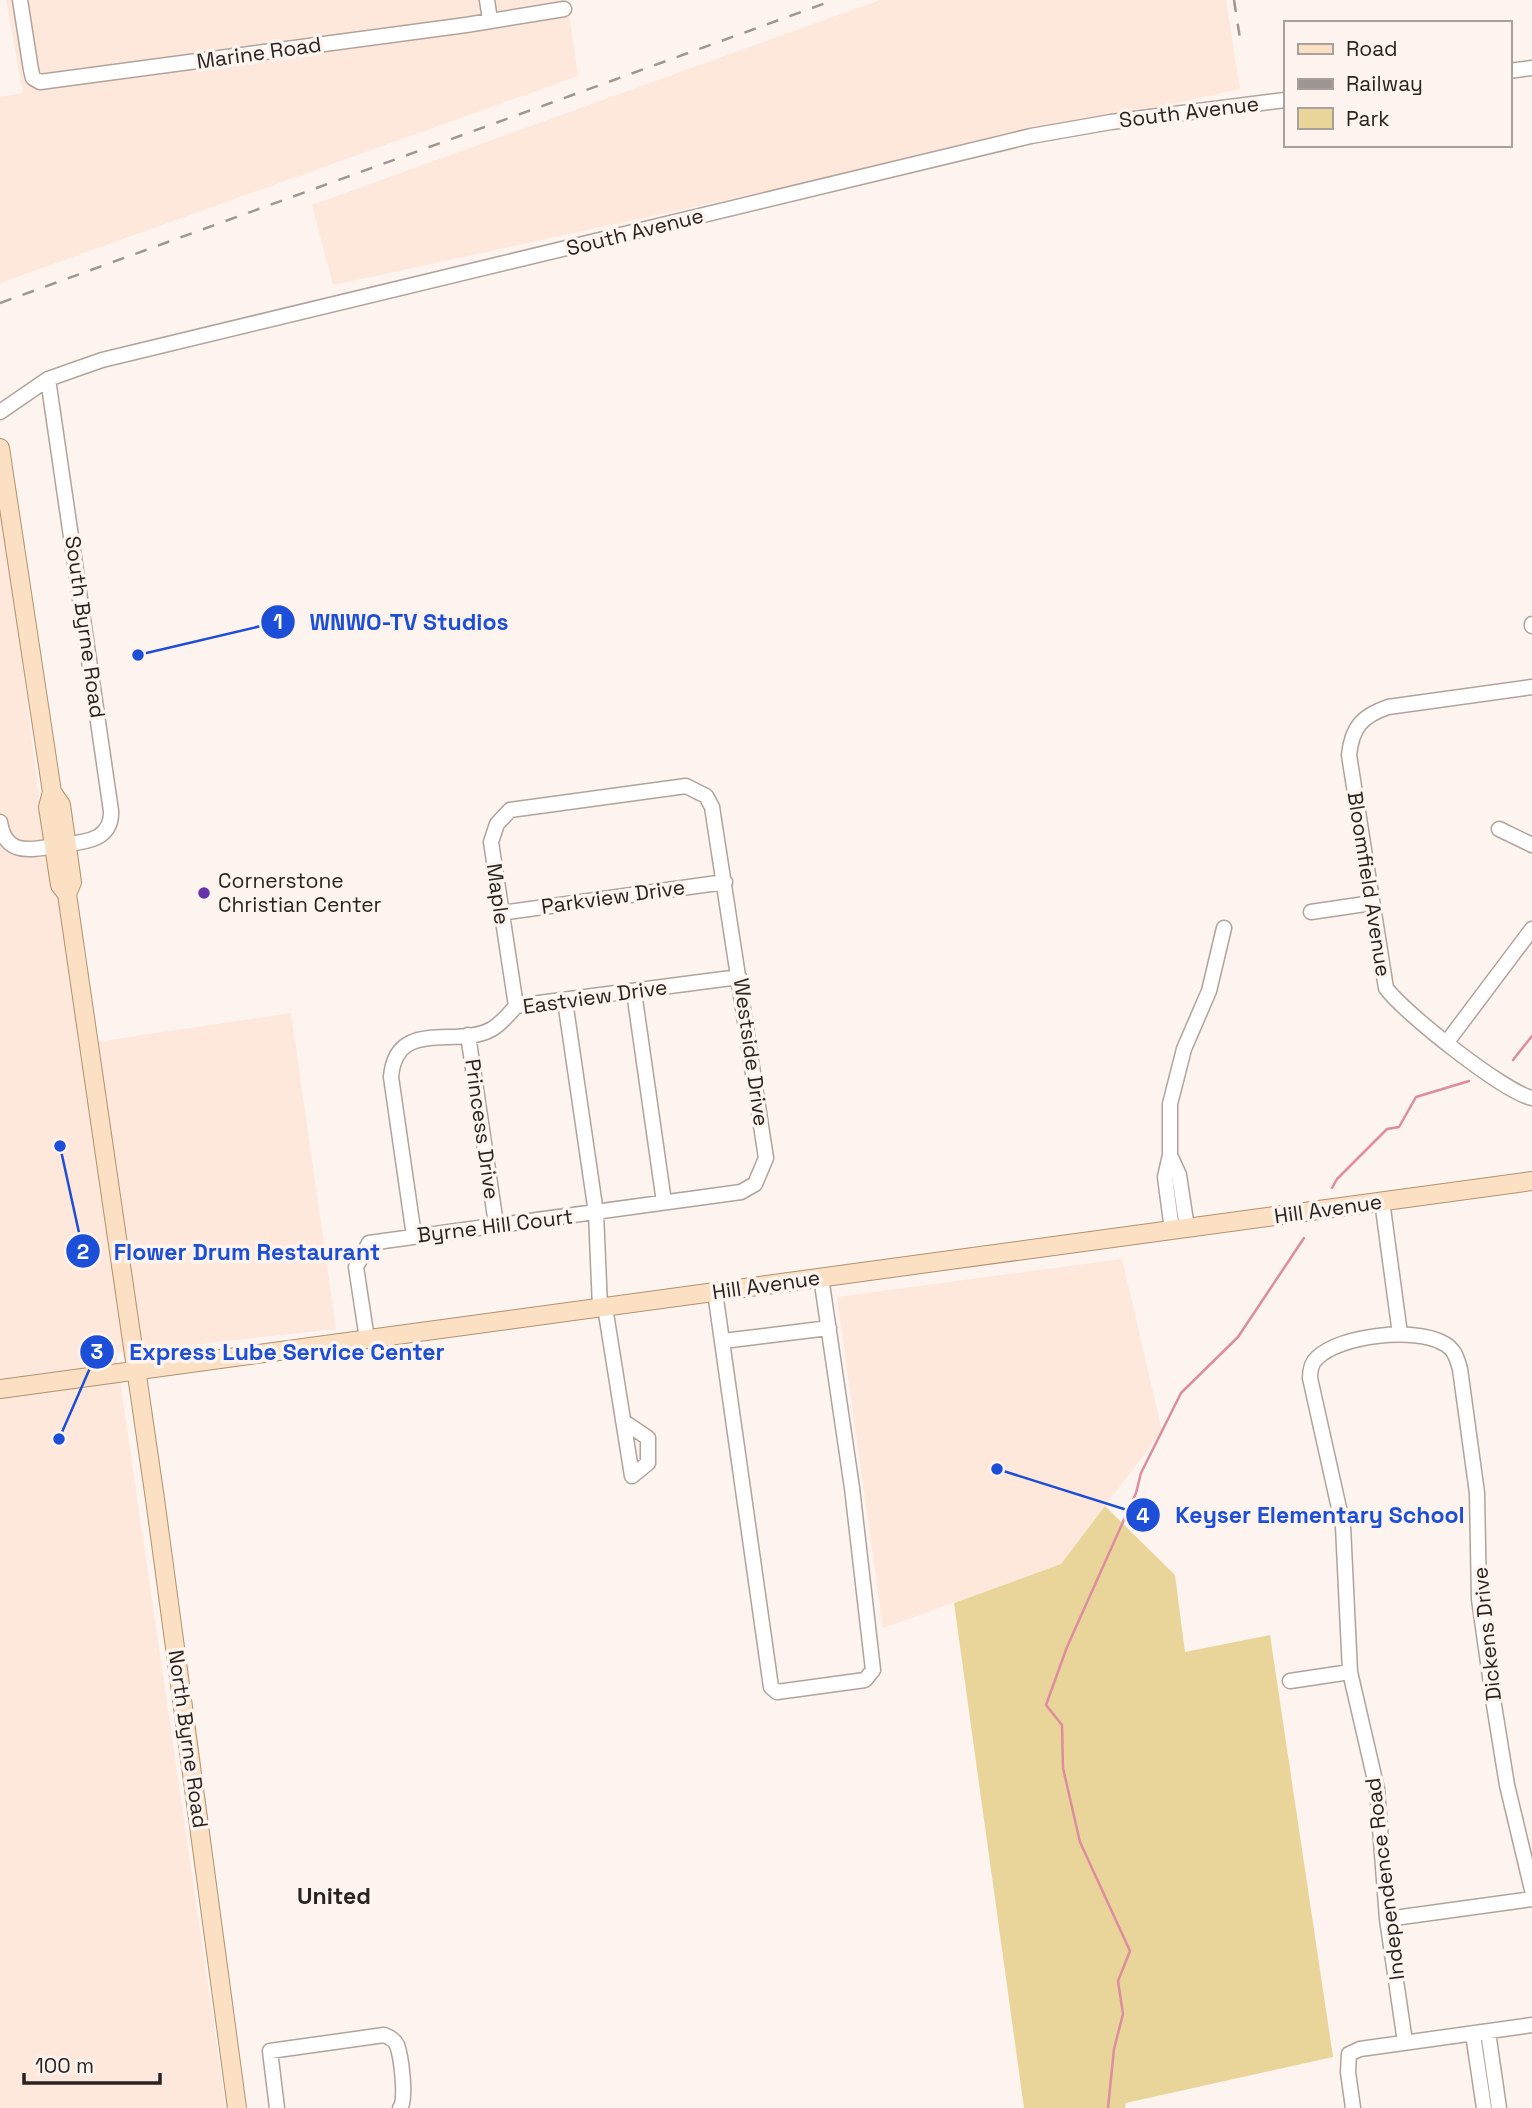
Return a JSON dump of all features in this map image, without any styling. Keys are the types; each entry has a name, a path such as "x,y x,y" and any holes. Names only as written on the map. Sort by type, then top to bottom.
{"main road":[{"path":"1,454 52,792 61,805 60,845 72,882 67,894 136,1370"},
{"name":"Hill Avenue","path":"0,1389 1532,1181"},
{"name":"North Byrne Road","path":"136,1370 237,2108"}],"street":[{"name":"Marine Road","path":"20,0 31,70 33,78 40,82 564,9"},
{"path":"487,0 490,20"},
{"path":"1511,71 1532,68"},
{"name":"South Avenue","path":"0,412 48,379 103,360 1031,136 1111,122 1284,100"},
{"name":"South Byrne Road","path":"0,821 2,836 13,846 37,849 87,841 102,835 111,823 48,379"},
{"name":"Bloomfield Avenue","path":"1532,687 1388,707 1372,713 1359,724 1351,739 1349,755 1386,988 1396,1002 1497,1080 1525,1097 1532,1098"},
{"name":"Westside Drive","path":"533,807 686,786 706,796 712,807 766,1158 755,1184 741,1192 720,1195"},
{"name":"Maple","path":"516,1006 491,842 497,824 510,810 533,807"},
{"path":"1499,829 1532,845"},
{"name":"Parkview Drive","path":"501,913 725,882"},
{"path":"1311,912 1372,903"},
{"path":"1180,1229 1165,1177 1170,1155 1170,1104 1184,1049 1209,991 1224,928"},
{"path":"1447,1042 1532,929"},
{"name":"Eastview Drive","path":"414,1236 391,1077 393,1063 400,1048 416,1041 491,1030 516,1006 739,977"},
{"path":"634,992 664,1202"},
{"path":"565,1001 596,1213 602,1307 623,1421"},
{"name":"Princess Drive","path":"468,1035 496,1224"},
{"name":"Byrne Hill Court","path":"367,1339 356,1267 369,1243 720,1195"},
{"path":"1382,1201 1400,1334"},
{"path":"715,1292 771,1687 777,1692 866,1680 873,1670 852,1489 821,1277"},
{"path":"723,1341 829,1328"},
{"name":"Independence Road","path":"1400,1334 1340,1343 1315,1359 1310,1368 1310,1378 1343,1526 1350,1672 1377,1790 1387,1919 1405,2042"},
{"name":"Dickens Drive","path":"1400,1334 1424,1336 1444,1343 1455,1352 1460,1369 1477,1493 1479,1599 1507,1785 1532,1890"},
{"path":"1290,1681 1350,1672"},
{"path":"1387,1919 1532,1899"},
{"path":"1353,2108 1348,2071 1349,2054 1360,2049 1532,2025"},
{"path":"1489,2032 1499,2108"},
{"path":"1473,2034 1484,2108"},
{"path":"277,2108 270,2052 384,2035 392,2038 397,2046 405,2098 400,2108"}],"shaded area":[{"path":"6,0 567,0 578,76 0,283 0,97 23,93"},
{"path":"880,0 1226,0 1240,89 333,285 312,205"},
{"path":"0,483 45,847 74,939 89,1043 291,1013 336,1329 116,1353 226,2108 0,2108"},
{"path":"1122,1259 1162,1431 1061,1564 883,1628 837,1297"}],"green space":[{"path":"1105,1506 1175,1575 1185,1652 1270,1635 1333,2057 1126,2103 1125,2108 1024,2108 954,1603 1061,1564"}],"waterway":[{"path":"1513,1060 1532,1036"},
{"path":"1332,1188 1337,1179 1387,1129 1399,1127 1416,1097 1469,1081"},
{"path":"1108,2108 1114,2049 1123,2014 1118,1981 1130,1951 1080,1842 1063,1768 1062,1725 1046,1705 1067,1647 1136,1493 1141,1473 1181,1393 1238,1337 1304,1238"}],"railway":[{"path":"0,303 834,0"},
{"path":"1234,0 1241,45"}],"place":[{"name":"WNWO-TV Studios","path":"138,655"},
{"name":"Cornerstone Christian Center","path":"204,893"},
{"name":"Flower Drum Restaurant","path":"60,1146"},
{"name":"Express Lube Service Center","path":"59,1439"},
{"name":"Keyser Elementary School","path":"997,1469"}],"district":[{"name":"United","path":"334,1896"}]}
